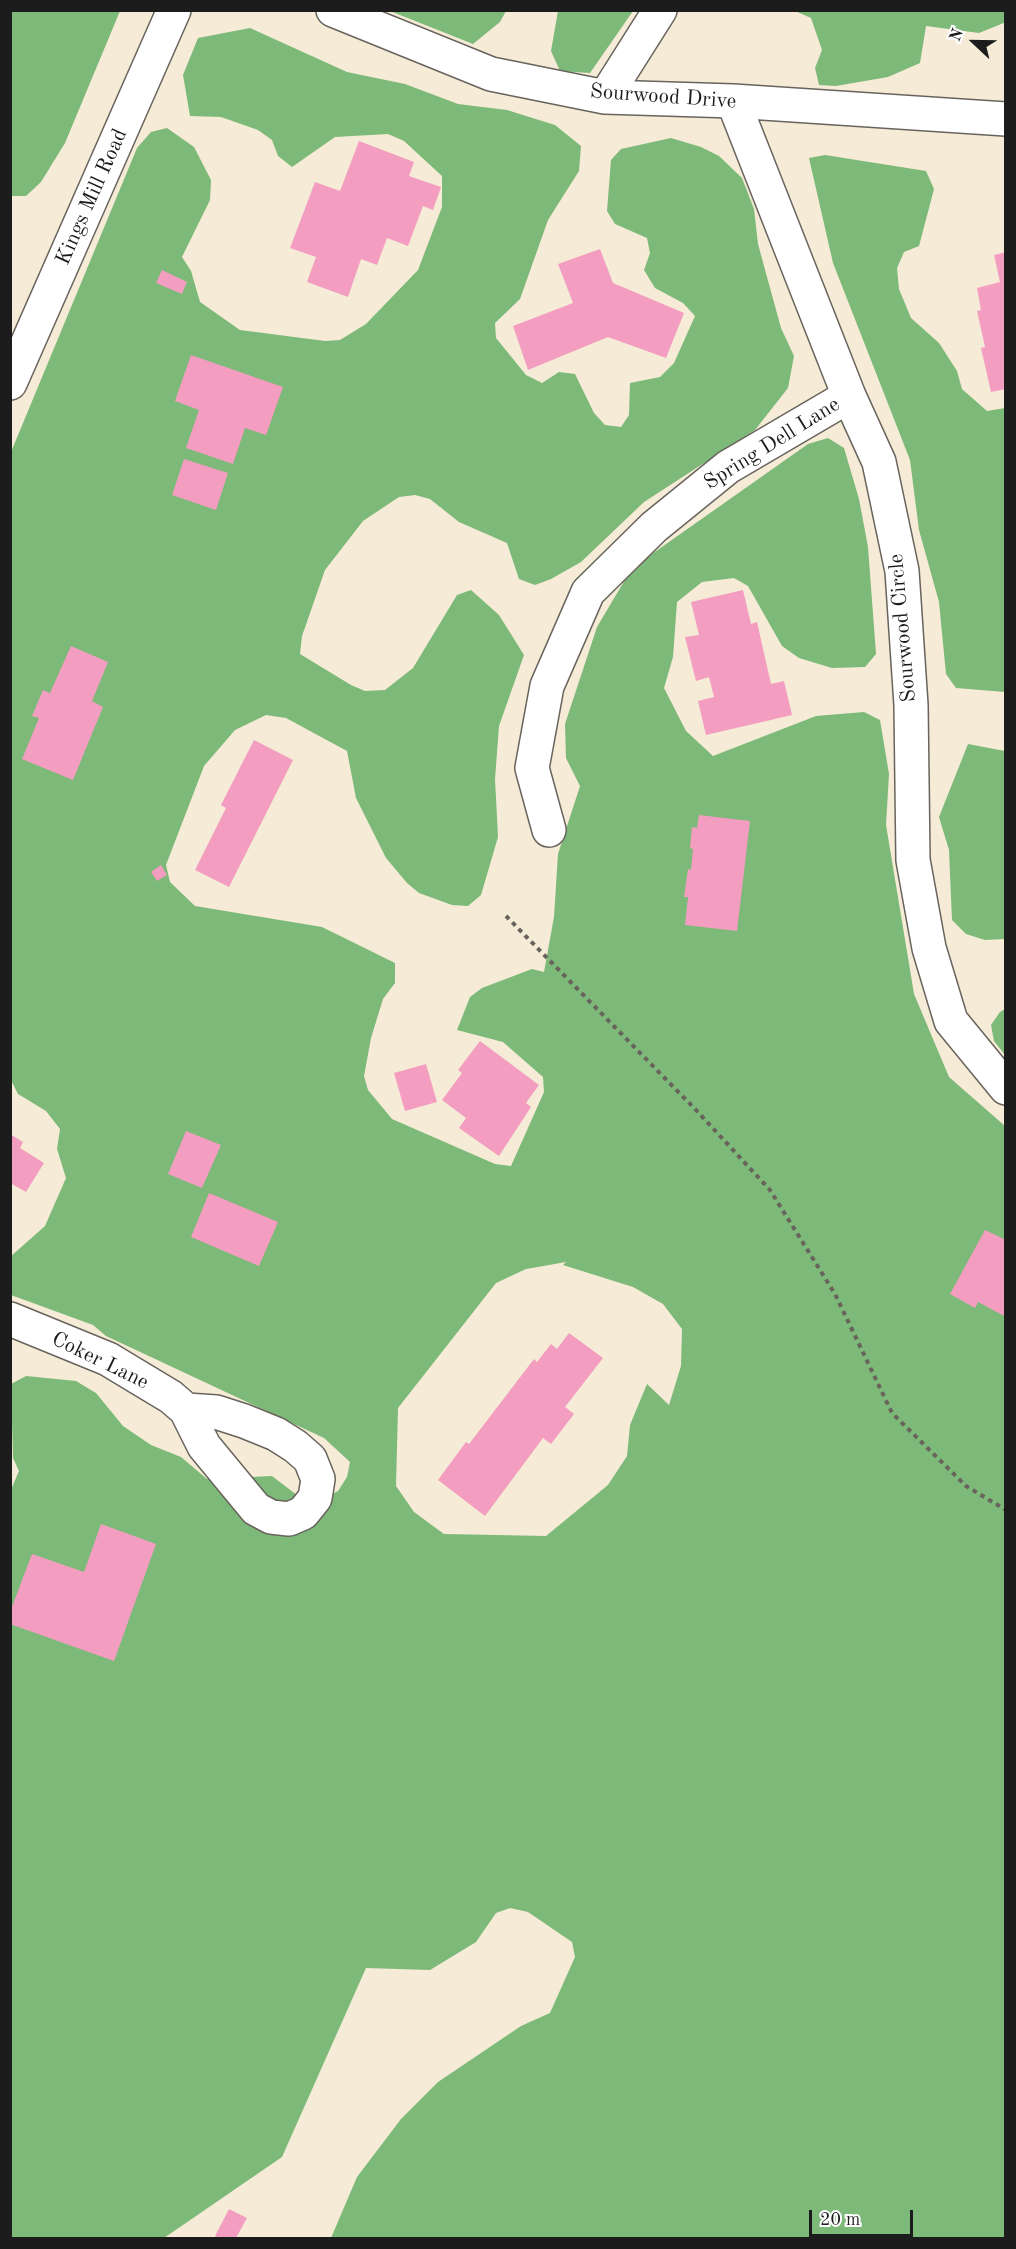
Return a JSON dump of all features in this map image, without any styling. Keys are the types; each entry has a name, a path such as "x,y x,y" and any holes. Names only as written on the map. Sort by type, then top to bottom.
{"street":[{"name":"Kings Mill Road","path":"10,383 174,10"},
{"name":"Sourwood Drive","path":"333,10 491,74 605,97 733,101 1005,118"},
{"path":"605,97 660,10"},
{"name":"Sourwood Circle","path":"733,101 849,396 879,462 902,571 911,705 914,860 929,948 951,1021 1005,1088"},
{"name":"Spring Dell Lane","path":"549,830 532,768 547,686 588,592 654,526 728,467 849,396"},
{"name":"Coker Lane","path":"10,1319 108,1359 171,1397 186,1410"}],"path":[{"path":"506,916 696,1110 770,1190 835,1294 892,1413 966,1486 1005,1510"}],"green space":[{"path":"11,10 120,11 65,143 41,182 26,196 11,196"},
{"path":"558,10 633,11 590,73 560,71 551,51"},
{"path":"390,11 506,11 500,22 473,44"},
{"path":"795,11 1005,11 1006,22 979,33 926,26 920,63 888,77 836,86 819,85 815,68 822,50 811,18"},
{"path":"250,28 347,72 405,84 458,104 507,110 555,125 581,146 579,171 548,220 520,299 495,323 496,338 526,375 542,383 559,372 575,374 594,413 605,425 621,427 629,415 630,383 660,377 674,363 695,316 683,303 655,288 644,270 650,253 647,238 615,224 607,211 611,160 621,149 671,138 701,147 719,156 742,178 754,209 758,244 781,328 794,356 788,388 755,430 644,502 581,562 551,579 535,585 519,579 507,543 459,522 430,499 415,495 399,497 363,521 325,570 302,636 300,654 365,691 385,690 413,668 457,595 471,590 499,615 524,655 499,726 495,779 498,837 481,895 468,906 452,905 419,893 407,883 386,858 356,798 347,751 286,718 266,715 235,730 204,766 166,865 170,882 195,906 322,927 395,963 395,983 383,999 371,1038 364,1076 368,1090 392,1119 495,1164 511,1166 544,1092 543,1077 503,1042 457,1030 470,997 482,988 532,969 544,972 554,917 558,854 580,786 566,758 565,724 597,627 632,568 808,444 828,438 844,448 859,499 868,547 876,654 865,667 832,668 799,658 782,646 748,586 734,578 702,582 677,602 673,657 664,688 686,731 713,756 816,716 864,712 880,720 889,774 886,825 914,994 949,1077 1005,1126 1005,2238 331,2238 357,2177 401,2119 438,2082 521,2026 550,2013 575,1957 572,1942 528,1912 510,1908 496,1913 476,1942 430,1970 366,1968 282,2157 164,2238 11,2238 10,1492 19,1471 13,1458 11,1384 26,1376 76,1381 96,1393 123,1426 151,1445 181,1457 207,1479 272,1476 310,1505 338,1491 347,1477 350,1462 324,1438 106,1336 93,1325 11,1295 10,1257 45,1226 66,1178 57,1149 60,1129 46,1111 18,1094 11,1080 11,452 137,148 151,132 167,128 194,147 211,180 210,200 182,257 191,271 200,302 240,330 325,341 340,340 366,324 418,270 442,207 442,176 404,141 388,134 335,137 292,167 278,156 272,140 258,130 221,117 190,116 183,75 198,38","holes":["566,1262 563,1265 633,1287 663,1304 682,1329 681,1366 669,1405 647,1384 630,1425 627,1456 608,1485 546,1536 444,1534 414,1512 396,1486 398,1408 496,1283 526,1269"]},
{"path":"825,155 926,171 934,189 919,246 904,252 897,268 899,289 911,318 939,343 957,371 962,389 987,411 1005,408 1005,692 956,688 946,674 939,602 919,530 910,460 833,263 809,158"},
{"path":"968,744 1005,751 1005,939 985,940 966,934 952,920 949,850 939,817"},
{"path":"1005,1009 1005,1055 994,1041 991,1025"}],"building":[{"path":"359,141 414,162 409,176 441,187 433,210 423,206 408,246 387,238 377,265 361,259 348,297 307,282 316,257 290,248 315,182 340,191"},
{"path":"600,249 613,283 684,313 666,358 608,337 528,370 513,326 573,303 558,264"},
{"path":"1006,252 1006,389 991,392 981,348 985,347 977,311 981,310 977,288 1000,282 994,255"},
{"path":"162,270 187,282 182,294 156,283"},
{"path":"191,355 283,387 266,435 245,428 233,464 186,448 199,410 175,401"},
{"path":"184,459 228,473 216,510 172,495"},
{"path":"743,590 751,624 757,622 771,684 784,681 792,715 706,735 698,701 714,697 709,677 696,681 685,637 699,635 691,602"},
{"path":"71,646 108,662 92,701 103,707 73,780 22,759 39,718 32,716 43,690 50,693"},
{"path":"254,740 293,760 229,887 195,870 226,808 221,805"},
{"path":"699,815 750,821 737,931 685,925 688,897 684,897 688,869 691,870 692,827 697,828"},
{"path":"161,865 167,875 157,881 151,872"},
{"path":"480,1041 539,1085 526,1103 531,1107 499,1156 459,1128 466,1118 442,1100 462,1073 458,1070"},
{"path":"426,1064 437,1102 405,1111 394,1073"},
{"path":"186,1131 221,1145 202,1188 168,1174"},
{"path":"10,1134 23,1142 20,1148 44,1163 26,1192 10,1183"},
{"path":"209,1193 278,1222 259,1266 191,1237"},
{"path":"985,1230 1006,1240 1006,1317 978,1302 975,1308 950,1294"},
{"path":"569,1333 603,1358 565,1407 574,1414 551,1444 543,1438 485,1516 438,1480 466,1442 469,1444 534,1359 537,1362 551,1344 557,1349"},
{"path":"101,1524 156,1544 114,1661 10,1624 10,1612 32,1554 84,1572"},
{"path":"229,2209 247,2218 236,2238 219,2238 215,2236"}]}
